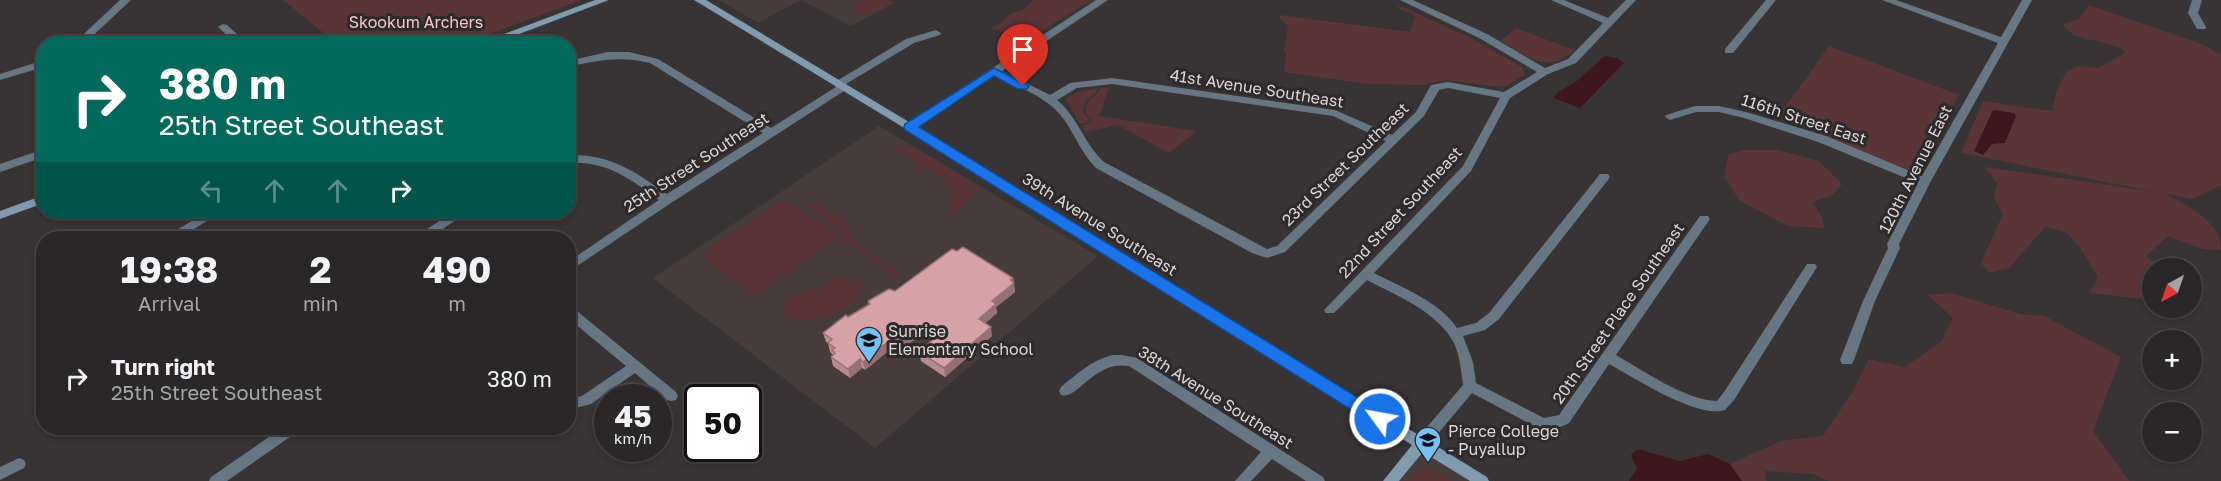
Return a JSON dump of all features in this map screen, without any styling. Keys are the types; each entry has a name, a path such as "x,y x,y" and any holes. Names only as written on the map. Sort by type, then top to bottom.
{"main road":[{"path":"504,36 604,0"},
{"name":"39th Avenue Southeast","path":"699,0 910,127 1482,481"},
{"path":"0,215 36,202"},
{"path":"1390,481 1421,444"}],"street":[{"path":"87,36 126,0"},
{"path":"910,127 1103,0"},
{"path":"1405,0 1483,36 1544,72"},
{"path":"1556,0 1610,22"},
{"name":"22nd Street Southeast","path":"1330,310 1467,168 1506,96 1544,72 1572,61 1631,0"},
{"path":"1730,51 1771,0"},
{"path":"1887,0 2003,40"},
{"name":"120th Avenue East","path":"1847,360 1869,301 1894,248 1893,244 1925,181 2027,0"},
{"path":"2197,0 2193,13 2201,27"},
{"path":"223,27 234,36"},
{"name":"25th Street Southeast","path":"576,263 910,41 936,33"},
{"path":"576,62 598,55 622,54 654,61 771,133"},
{"path":"0,77 36,66"},
{"path":"994,71 1049,99"},
{"name":"41st Avenue Southeast","path":"1049,99 1074,85 1112,81 1335,113 1394,140"},
{"name":"23rd Street Southeast","path":"1049,99 1065,112 1087,154 1100,165 1267,254 1281,249 1394,140 1425,109 1435,87 1448,85 1506,96"},
{"name":"116th Street East","path":"1670,117 1695,109 1719,110 1746,115 1822,139 1925,181"},
{"path":"0,168 36,156"},
{"path":"576,158 596,159 613,164 667,200"},
{"path":"1457,333 1480,327 1494,316 1604,177"},
{"path":"183,231 203,219"},
{"path":"432,231 450,219"},
{"name":"20th Street Place Southeast","path":"1470,386 1543,424 1564,419 1609,358 1704,219"},
{"path":"1609,358 1693,401 1710,406 1720,405 1729,396 1811,267"},
{"path":"1366,274 1434,312 1457,333 1466,355 1470,386 1421,444"},
{"path":"576,317 657,384"},
{"name":"38th Avenue Southeast","path":"1066,392 1103,362 1124,359 1151,372 1318,481"},
{"path":"576,403 586,400 635,366"},
{"path":"216,481 282,435"},
{"path":"1242,481 1271,450"},
{"path":"0,474 19,464"}],"shaded area":[{"path":"719,0 801,0 758,23"},
{"path":"801,0 889,0 895,3 851,26"},
{"path":"1606,56 1617,58 1624,63 1580,108 1554,98 1557,93 1578,80"},
{"path":"1993,110 2014,113 2016,116 2005,143 1992,144 1983,155 1974,151"},
{"name":"Sunrise Elementary School","path":"879,126 1098,256 875,448 653,278"},
{"name":"Pierce College - Puyallup","path":"1421,444 1478,481 1394,481"},
{"path":"1638,449 1680,461 1708,454 1730,464 1742,481 1629,481 1637,468 1631,455"}],"green space":[{"name":"Skookum Archers","path":"283,0 582,0 483,36 327,36"},
{"path":"862,0 886,0 892,3 867,17 853,9 852,6"},
{"path":"1034,0 1091,0 1029,39 1013,32 990,29 1012,13 1023,10"},
{"path":"1398,5 1469,37 1522,67 1524,75 1507,86 1499,87 1446,80 1424,85 1368,84 1284,72 1286,54 1284,50 1288,26 1279,18 1280,15 1410,32 1415,17 1400,9"},
{"path":"2089,5 2207,46 2221,56 2221,185 2193,199 2166,194 2194,210 2210,223 2220,240 2221,250 2203,249 2168,236 2146,256 2148,258 2142,258 2142,299 2090,293 2098,277 2081,249 2066,232 2045,227 2009,268 1989,273 1981,263 2003,214 1994,198 1997,183 1985,167 2156,192 1961,153 1983,101 2052,111 2056,92 2067,71 2079,66 2098,68 2125,53 2122,48 2073,35 2062,24 2079,19"},
{"path":"1516,28 1574,50 1555,62 1537,61 1501,41"},
{"path":"1829,46 1959,95 1915,173 1778,117"},
{"path":"1098,88 1084,107 1083,112 1091,121 1081,124 1065,99 1078,92"},
{"path":"1100,88 1109,88 1099,116 1197,131 1169,153 1118,125 1086,132 1082,126 1093,121 1086,113 1087,103"},
{"path":"895,146 914,147 980,188 980,191 955,212 951,219 946,218 953,195 950,188 942,183 945,179 924,167 917,171 915,169 920,164 899,152 890,152"},
{"path":"1743,150 1779,150 1819,161 1842,184 1833,195 1813,202 1822,217 1824,228 1788,226 1740,201 1724,177 1728,155"},
{"path":"786,201 835,231 837,238 759,294 750,293 706,260 704,257 708,249 778,203"},
{"path":"814,202 833,213 844,214 847,225 858,242 873,255 901,272 892,279 889,277 893,274 847,242 841,246 837,243 843,237 841,230 802,204"},
{"path":"838,274 847,280 862,281 865,286 851,304 819,319 785,317 781,311 786,299 813,289 817,290"},
{"path":"1951,293 2020,314 2044,316 2121,357 2093,431 2129,481 1829,481 1813,474 1765,471 1766,481 1742,481 1730,464 1781,441 1823,436 1853,391 1869,359 1905,367 1941,342 1953,318 1928,295"},
{"path":"1422,469 1433,470 1452,481 1408,481"}],"building":[{"name":"Sunrise Elementary School","path":"963,247 1013,278 1010,280 1014,283 992,301 996,304 979,319 991,327 944,368 919,352 939,334 925,325 894,342 891,339 863,362 860,359 848,369 831,357 835,353 832,350 835,348 828,343 832,339 823,333 846,315 848,317 870,304 868,301 889,289 895,291 952,249 957,251"}],"place":[{"name":"Sunrise Elementary School","path":"869,363"},
{"name":"Pierce College - Puyallup","path":"1428,463"}],"route":[{"path":"1023,86 994,71 910,127 1380,419"}]}
